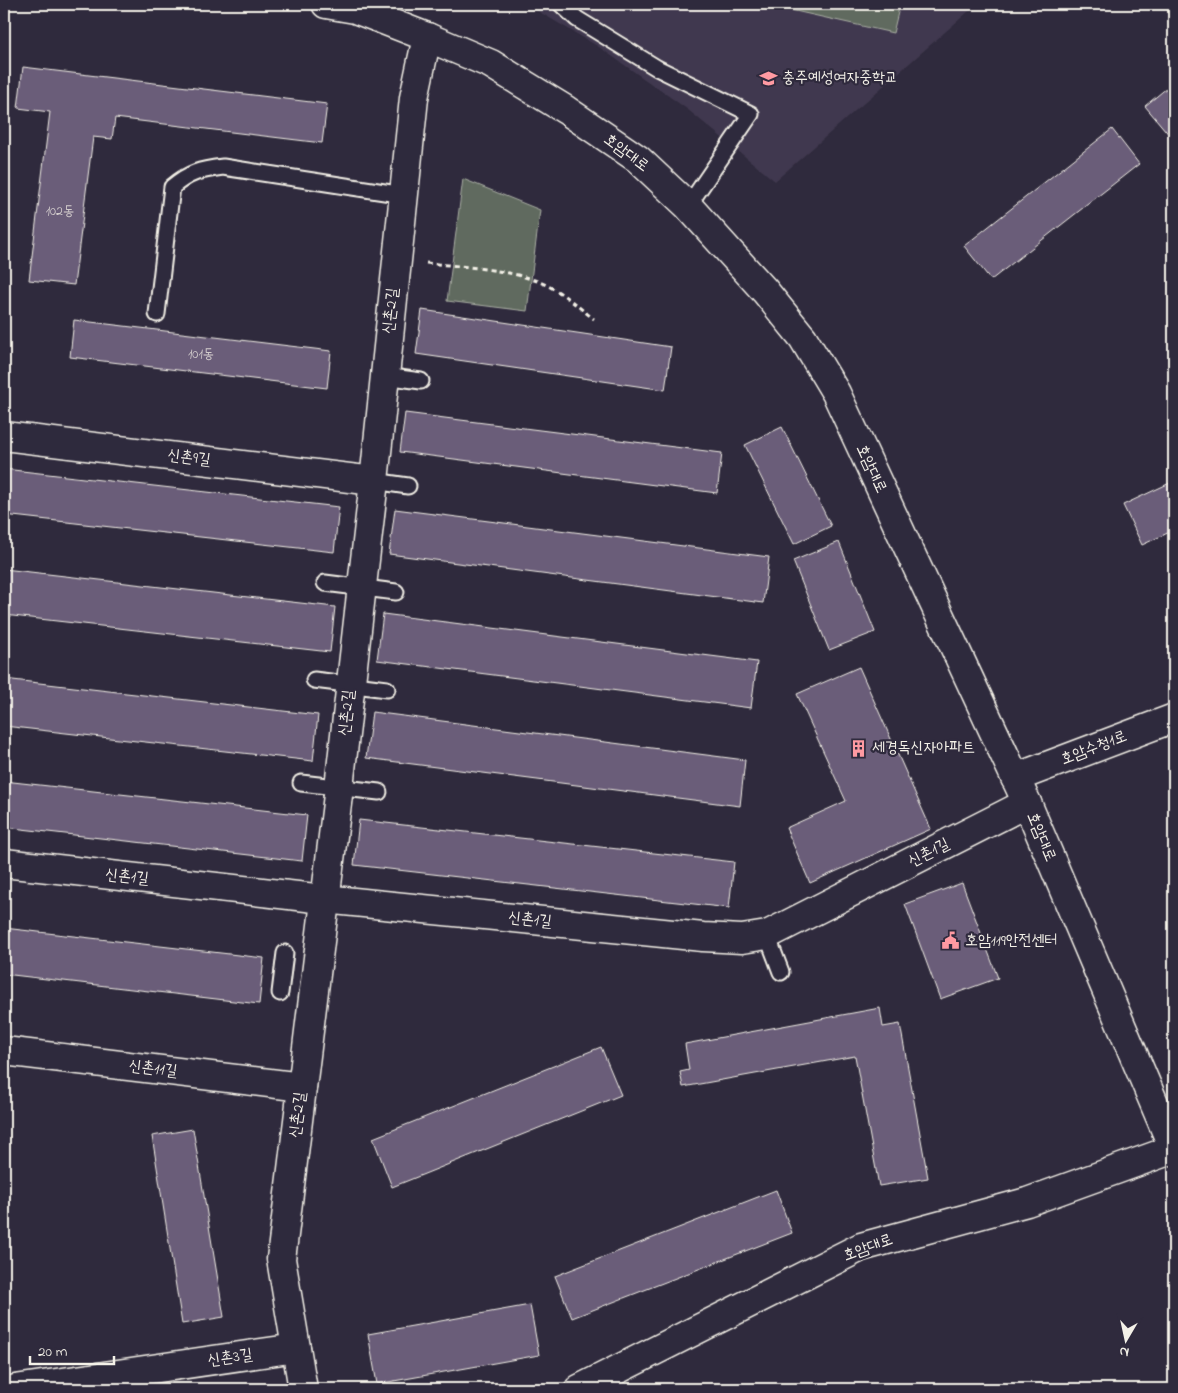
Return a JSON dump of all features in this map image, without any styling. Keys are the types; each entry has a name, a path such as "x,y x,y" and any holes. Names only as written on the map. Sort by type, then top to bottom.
{"street":[{"name":"호암대로","path":"326,4 355,6 491,64 566,110 638,159 688,206 765,292 802,338 836,393 1027,803 1174,1149 1027,1202 861,1247 579,1389"},
{"name":"신촌2길","path":"303,1389 281,1259 362,588 414,98 427,37"},
{"name":"신촌9길","path":"4,436 374,481"},
{"name":"호암수청1로","path":"1014,778 1174,718"},
{"name":"신촌1길","path":"4,863 324,899 703,937 742,939 767,935 1027,803"},
{"name":"신촌11길","path":"4,1051 302,1087"},
{"name":"신촌3길","path":"15,1389 296,1348"}],"lane":[{"path":"561,4 577,19 657,68 751,114 688,206"},
{"path":"157,314 172,187 185,176 203,170 223,167 404,194"},
{"path":"385,376 422,381"},
{"path":"374,481 408,486"},
{"path":"325,583 396,592"},
{"path":"314,680 387,689"},
{"path":"301,783 379,792"},
{"path":"767,935 781,972"},
{"path":"280,993 285,953"}],"path":[{"path":"397,260 484,269 528,278 556,290 594,319"}],"shaded area":[{"name":"충주예성여자중학교","path":"526,4 977,4 775,181 687,109 599,47"}],"green space":[{"path":"764,4 900,4 893,33"},
{"path":"463,179 540,210 527,311 447,301"}],"building":[{"path":"23,67 327,104 322,143 115,118 112,139 93,137 74,285 29,280 50,112 18,108"},
{"path":"1174,82 1174,135 1171,137 1145,106"},
{"path":"1112,129 1139,164 991,280 964,246"},
{"path":"422,310 671,347 665,390 416,354"},
{"path":"74,320 331,351 327,388 70,357"},
{"path":"405,413 722,453 717,493 400,452"},
{"path":"782,427 831,526 794,544 745,445"},
{"path":"4,469 339,507 334,552 4,515"},
{"path":"1174,481 1174,530 1142,545 1123,505"},
{"path":"395,509 769,557 763,603 389,554"},
{"path":"839,542 875,632 829,650 793,561"},
{"path":"4,569 335,607 330,652 4,615"},
{"path":"383,614 757,662 751,708 377,660"},
{"name":"세경독신자아파트","path":"859,667 931,829 810,883 786,828 846,801 797,694"},
{"path":"4,679 318,715 313,761 4,726"},
{"path":"372,712 745,760 740,806 366,758"},
{"path":"4,781 307,815 302,861 4,827"},
{"path":"359,820 734,862 729,908 354,865"},
{"name":"호암119안전센터","path":"962,883 998,978 940,999 905,904"},
{"path":"4,928 264,958 259,1004 4,974"},
{"path":"880,1008 883,1027 900,1024 928,1178 879,1186 855,1056 683,1087 680,1072 689,1070 685,1044"},
{"path":"601,1047 621,1095 392,1187 373,1138"},
{"path":"193,1129 224,1317 182,1324 152,1136"},
{"path":"776,1190 792,1233 572,1318 555,1276"},
{"path":"530,1305 539,1355 377,1384 368,1334"}],"place":[{"name":"충주예성여자중학교","path":"768,78"},
{"name":"세경독신자아파트","path":"858,748"},
{"name":"호암119안전센터","path":"951,941"}]}
